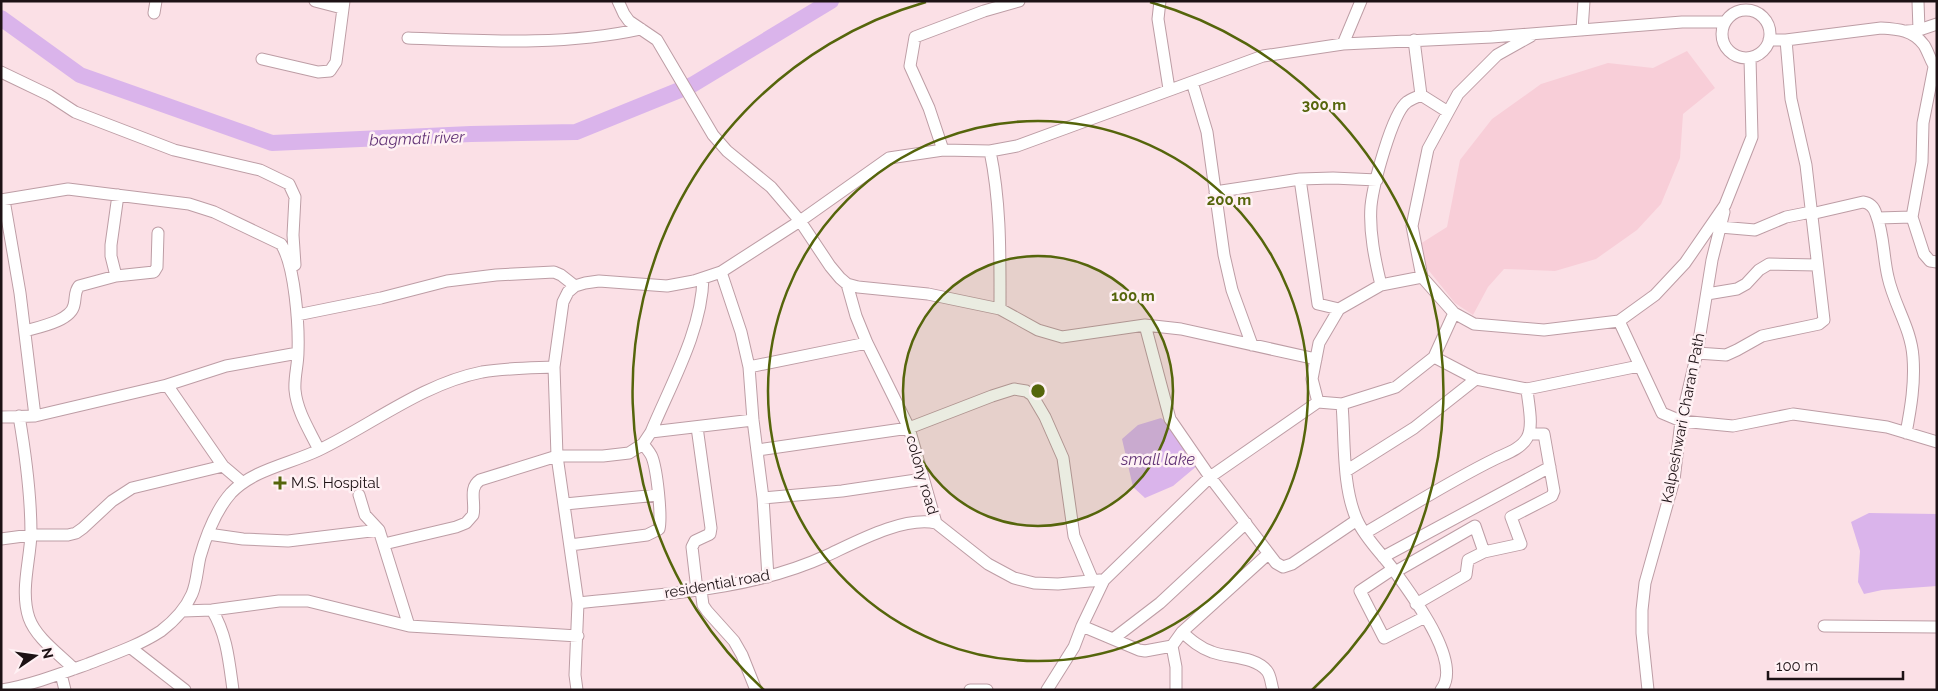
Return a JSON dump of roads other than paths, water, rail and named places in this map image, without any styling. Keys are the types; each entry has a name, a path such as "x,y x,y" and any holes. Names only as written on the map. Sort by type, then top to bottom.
{"street":[{"path":"154,14 156,1"},
{"path":"262,59 318,72 330,71 336,62 343,5 315,1"},
{"path":"618,1 629,21 657,40 712,135 727,151 771,187 800,221 830,266 847,284 858,287 928,294 1000,309 1038,330 1062,337 1145,325 1182,329 1316,359"},
{"path":"943,150 930,108 910,66 915,37 984,11 1019,1"},
{"path":"1160,1 1158,19 1169,89"},
{"path":"1343,44 1361,1"},
{"path":"1582,30 1584,1"},
{"path":"1918,1 1919,30"},
{"path":"1743,5 1762,15 1769,26 1769,40 1762,51 1750,58 1737,56 1726,48 1721,35 1724,22 1743,5"},
{"path":"577,690 575,675 578,603 557,456 554,367 563,302 568,292 575,286 599,281 667,286 680,285 721,272 800,221 889,158 943,150 990,151 1017,146 1263,56 1343,44 1534,34 1682,22 1724,22"},
{"path":"1769,40 1786,40 1881,28 1907,31 1919,30 1937,24"},
{"path":"408,38 528,42 620,34 641,29"},
{"path":"1907,31 1924,46 1936,69 1923,124 1922,162 1912,218 1918,240 1927,259 1937,262"},
{"path":"1534,34 1497,55 1458,94 1428,148 1412,226 1422,277 1454,313 1474,324 1544,330 1618,321 1655,295 1685,263 1725,206 1752,137 1750,58"},
{"path":"1414,40 1421,96"},
{"path":"1697,353 1726,354 1762,336 1823,322 1824,316 1806,165 1791,99 1786,40"},
{"path":"1,72 48,95 75,112 174,150 260,170 289,184 295,197 294,253 301,315 295,381 296,397 319,450"},
{"path":"1192,82 1207,132 1224,255 1232,290 1252,345"},
{"path":"1421,96 1448,112"},
{"path":"1381,285 1372,241 1371,206 1392,126 1406,102 1421,96"},
{"path":"990,151 996,178 1000,218 1000,309"},
{"path":"1215,192 1300,178 1377,180"},
{"path":"1300,178 1318,304 1339,309"},
{"path":"35,416 11,234 3,200 68,189 197,207 214,212 275,240 285,250 301,315"},
{"path":"116,276 110,245 118,195"},
{"path":"1720,227 1755,230 1786,217 1863,202 1873,207 1882,235 1888,278 1909,333 1913,356 1912,398 1906,432"},
{"name":"Kalpeshwari Charan Path","path":"1648,690 1642,626 1645,583 1674,480 1681,421 1697,353 1706,294 1725,206"},
{"path":"1878,218 1912,218"},
{"path":"25,331 55,322 69,314 74,305 75,292 79,286 116,276 149,274 156,270 158,233"},
{"path":"1706,294 1737,289 1746,284 1759,270 1770,264 1818,265"},
{"path":"301,315 382,298 426,285 496,275 554,272 561,274 575,286"},
{"path":"721,272 739,324 750,367 753,420 763,498 768,577"},
{"path":"1318,402 1312,379 1319,343 1339,309 1381,285 1422,277"},
{"path":"384,544 466,523 473,516 473,491 476,483 480,480 557,456 603,456 629,453 643,444 651,432 696,325 703,296 703,278"},
{"name":"colony road","path":"847,284 850,298 867,343 909,428 936,523 988,564 1014,578 1034,583 1058,584 1099,580"},
{"path":"1047,690 1074,647 1099,580 1210,477 1318,402 1342,404 1396,386 1434,357 1454,313"},
{"path":"1618,321 1662,413 1681,421 1733,426 1793,414 1887,427 1937,442"},
{"path":"1145,325 1167,412 1173,424 1210,477 1278,566 1283,567 1292,564 1357,520"},
{"path":"750,367 867,343"},
{"path":"1,417 35,416 167,385 226,366 298,354"},
{"path":"1434,357 1476,379 1527,389 1640,366"},
{"path":"2,690 61,674 132,648 161,631 183,611 197,580 200,559 208,534 221,507 243,483 256,475 319,450 387,411 452,381 488,371 554,367"},
{"path":"1346,471 1414,428 1476,379"},
{"path":"167,385 223,466 243,483"},
{"path":"758,450 909,428 960,407 1008,391 1020,389 1032,395 1045,417 1062,458 1074,536 1099,580"},
{"path":"1365,533 1469,471 1519,446 1526,440 1529,434 1527,389"},
{"path":"1342,404 1346,471 1350,496 1357,520 1394,571 1437,636 1446,661 1447,675 1445,685 1441,690"},
{"path":"19,416 30,481 31,535 26,594 28,617 34,629 74,669"},
{"path":"651,432 753,420"},
{"path":"697,426 711,528 710,534 695,541 692,547 699,590 707,611 734,641 742,655 756,690"},
{"path":"1416,604 1466,575 1468,560 1484,552 1521,544 1511,517 1552,496 1554,491 1544,434 1529,434"},
{"path":"570,545 657,532 660,526 658,495 652,458 643,444"},
{"path":"1,539 31,535 68,535 76,533 84,528 112,500 132,488 223,466"},
{"path":"1383,557 1550,467"},
{"path":"763,498 842,491 923,479"},
{"path":"359,495 365,515 379,530 409,626"},
{"path":"565,504 658,495"},
{"name":"residential road","path":"578,603 699,590 768,577 905,524 925,521 936,523"},
{"path":"1113,639 1160,603 1246,523"},
{"path":"1425,617 1384,638 1360,590 1475,526 1484,552"},
{"path":"208,534 288,541 379,530"},
{"path":"1082,626 1139,650 1172,646 1182,632 1268,554"},
{"path":"183,611 212,610 279,601 308,601 409,626 578,636"},
{"path":"212,610 226,641 233,690"},
{"path":"1824,626 1937,627"},
{"path":"1182,632 1194,643 1210,652 1247,660 1261,666 1269,675 1273,690"},
{"path":"1172,646 1176,667 1176,690"},
{"path":"132,648 185,690"},
{"path":"61,674 65,690"},
{"path":"970,690 987,690"}],"water":[{"name":"small lake","path":"1161,418 1176,429 1198,465 1173,486 1145,498 1133,487 1122,439 1138,425"},
{"path":"1869,513 1937,514 1937,586 1882,590 1864,594 1858,582 1860,551 1851,522"}],"waterway":[{"name":"bagmati river","path":"1,18 80,75 272,143 471,134 576,132 692,85 831,1"}],"place":[{"name":"M.S. Hospital","path":"280,483"}]}
